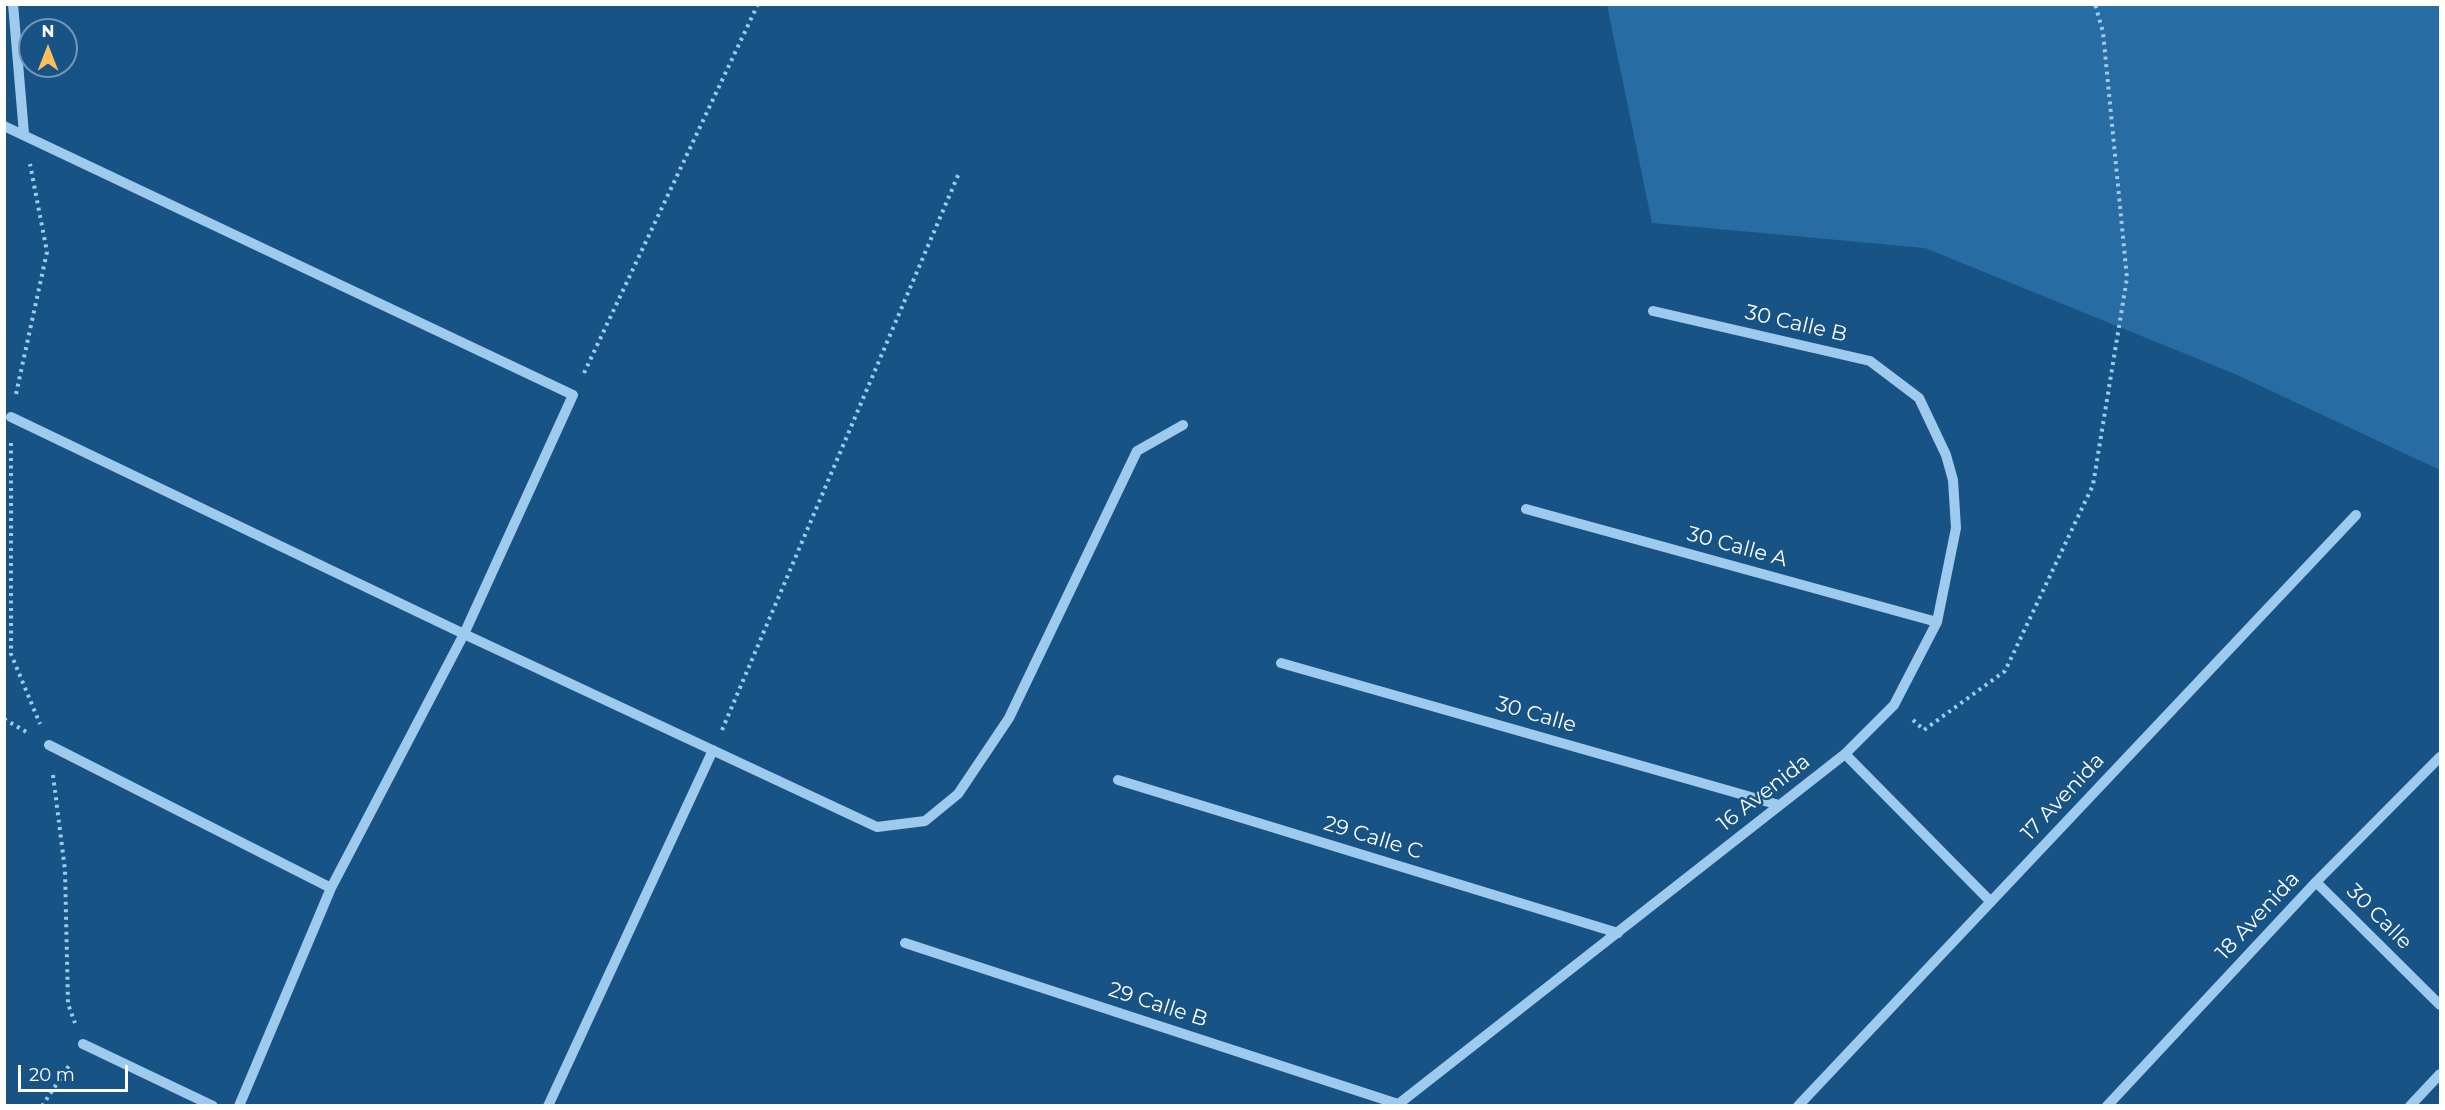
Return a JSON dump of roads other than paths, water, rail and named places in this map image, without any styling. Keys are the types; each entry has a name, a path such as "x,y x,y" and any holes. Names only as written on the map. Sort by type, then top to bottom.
{"street":[{"path":"13,4 24,134"},
{"path":"4,126 573,395 464,634 331,888 239,1106"},
{"name":"30 Calle B","path":"1653,310 1870,362 1918,398"},
{"name":"16 Avenida","path":"1397,1105 1845,754 1894,705 1937,622 1953,552 1956,505 1946,455 1918,398"},
{"path":"11,417 464,634 877,826 925,821 958,794 1009,718 1137,451 1183,424"},
{"name":"30 Calle A","path":"1526,509 1937,622"},
{"name":"17 Avenida","path":"1798,1106 2356,515"},
{"name":"30 Calle","path":"1281,663 1779,805"},
{"path":"49,745 331,888"},
{"path":"548,1106 713,750"},
{"path":"1845,754 1990,902"},
{"name":"18 Avenida","path":"2107,1106 2316,882 2440,757"},
{"name":"29 Calle C","path":"1118,780 1617,933"},
{"name":"30 Calle","path":"2316,882 2440,1005"},
{"name":"29 Calle B","path":"905,943 1397,1105"},
{"path":"83,1044 213,1106"},
{"path":"2410,1106 2440,1074"}]}
